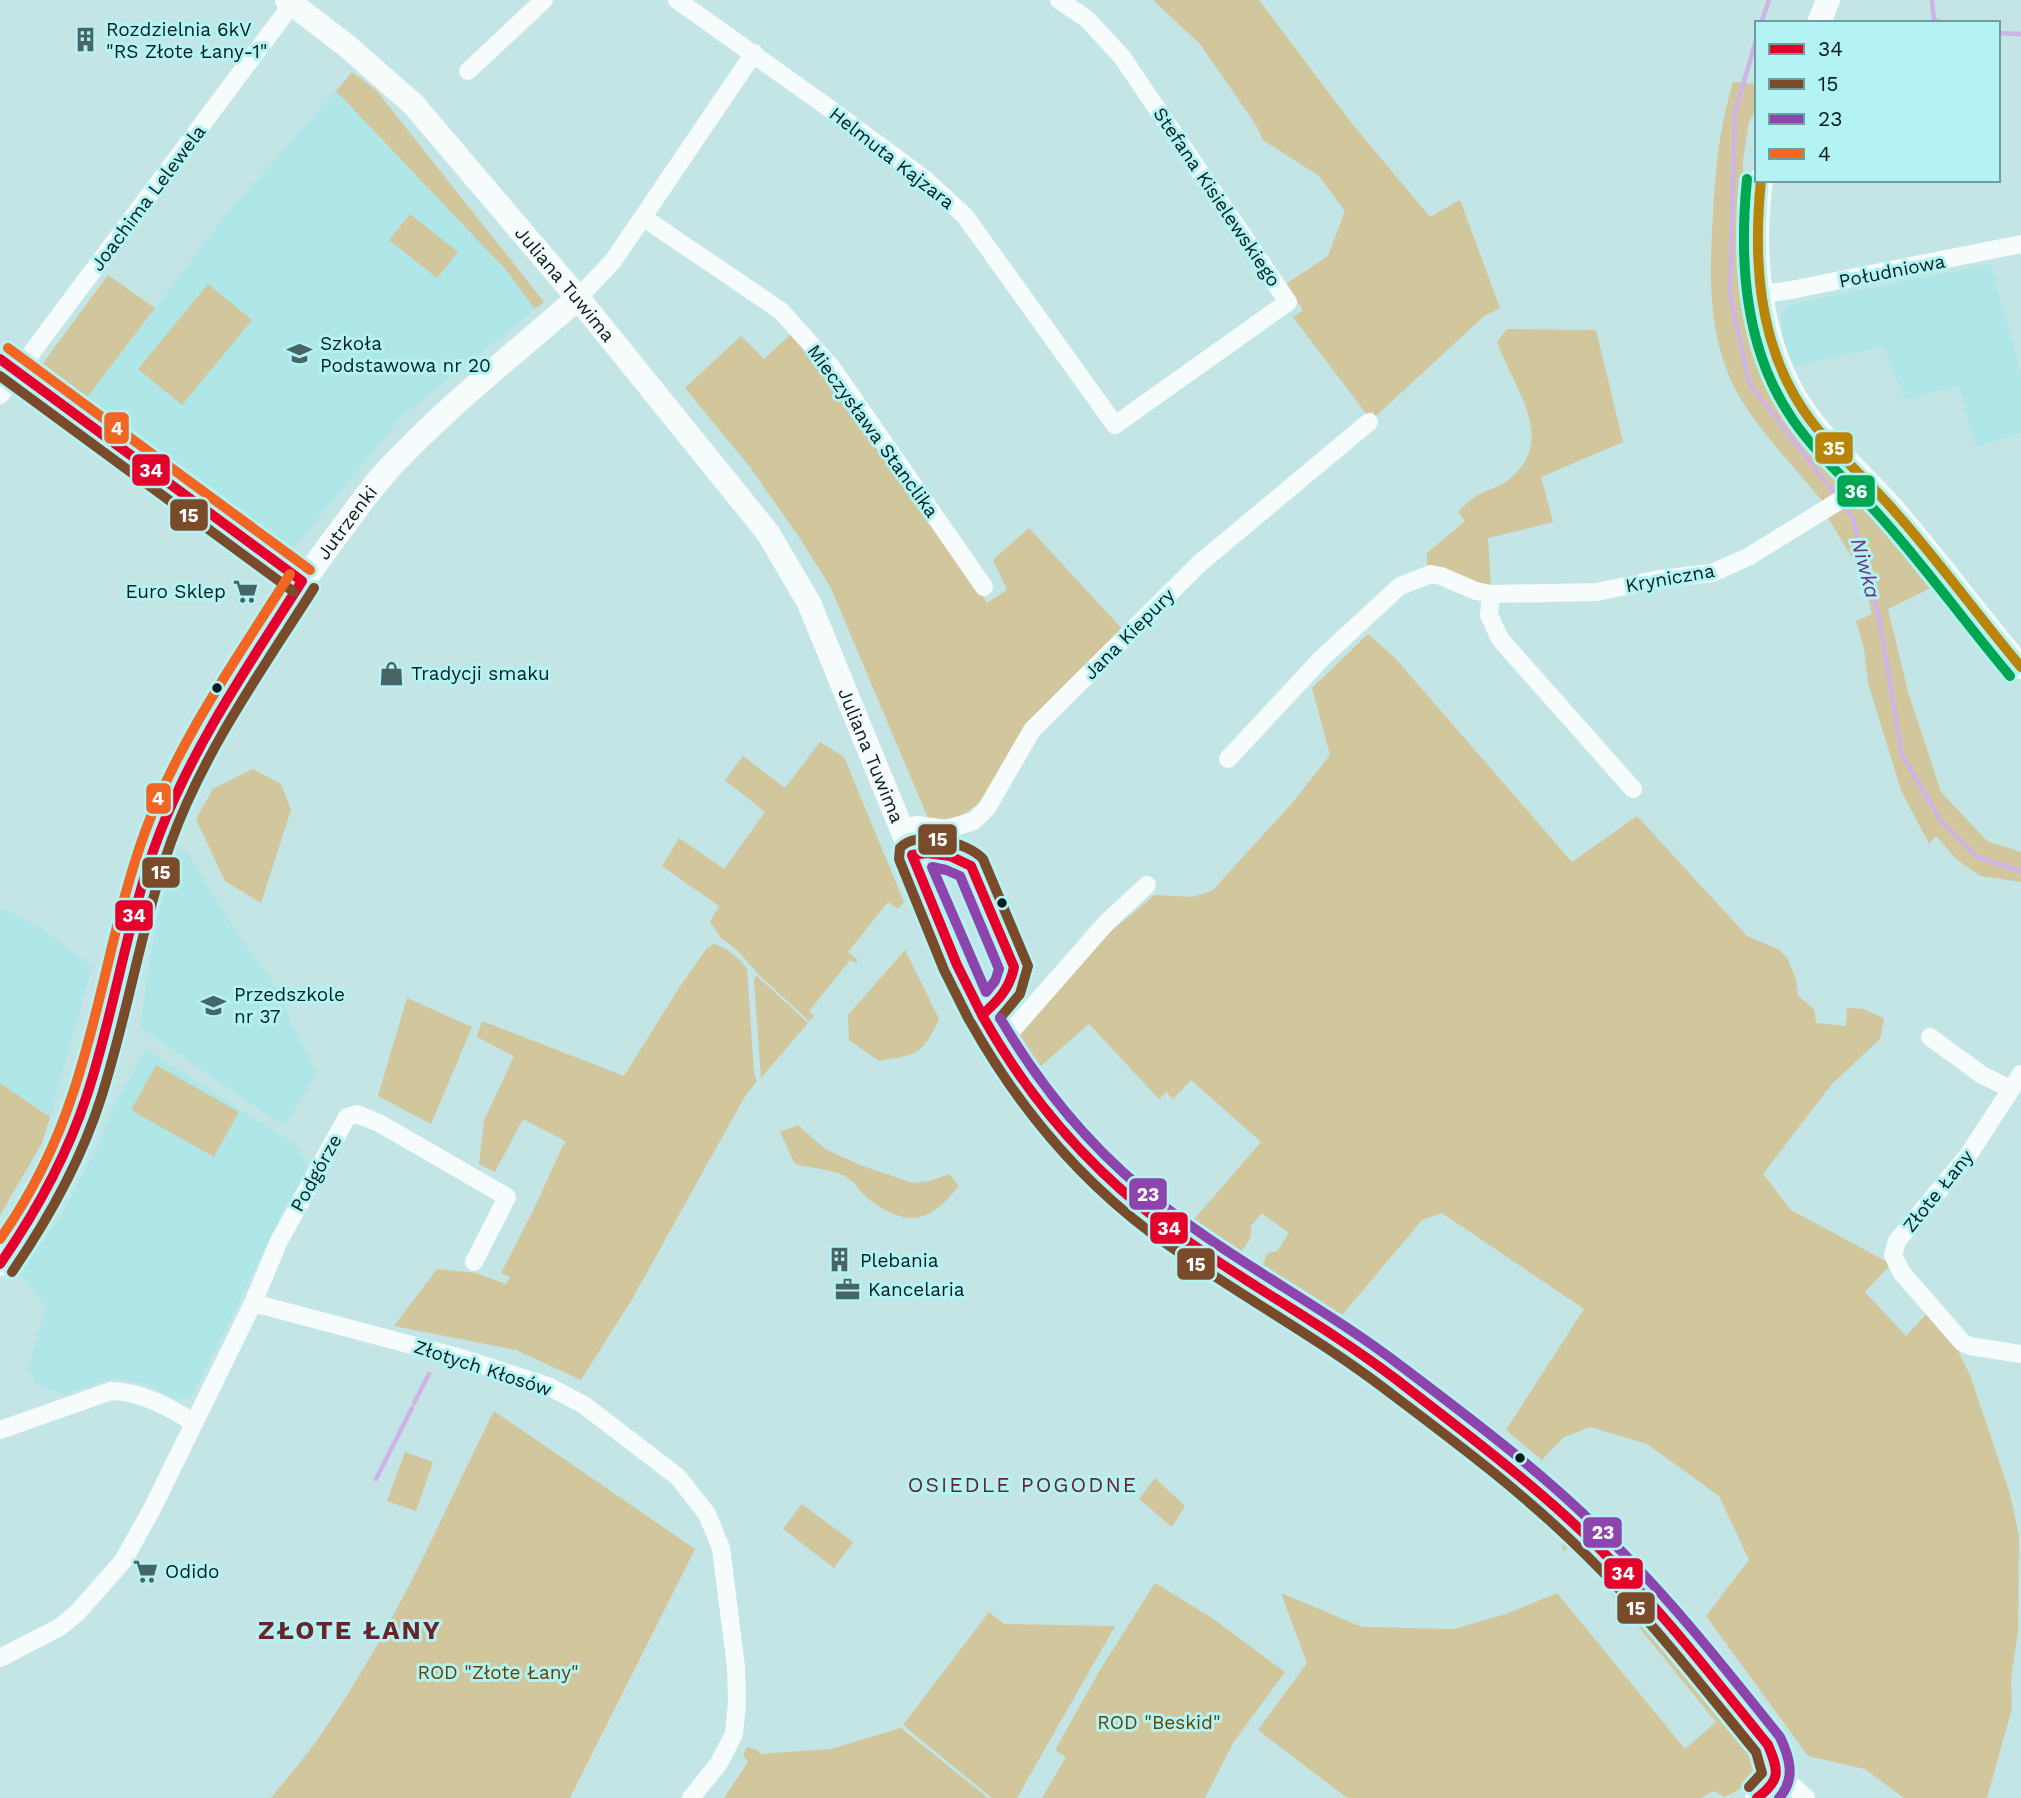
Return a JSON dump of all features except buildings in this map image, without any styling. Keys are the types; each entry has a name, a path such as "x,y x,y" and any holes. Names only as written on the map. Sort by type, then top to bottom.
{"street":[{"path":"468,71 544,0"},
{"name":"Helmuta Kajzara","path":"677,0 754,53 926,180 965,216 1115,425"},
{"name":"Stefana Kisielewskiego","path":"1059,0 1087,19 1122,57 1289,302 1115,425"},
{"path":"1820,21 1828,0"},
{"name":"Juliana Tuwima","path":"291,1 414,104 578,299 768,533 809,603 956,961 995,1037 1051,1117 1072,1142 1126,1195 1196,1249 1356,1351 1469,1437 1582,1531 1638,1588 1768,1745 1776,1772"},
{"name":"Joachima Lelewela","path":"0,395 9,365 291,1"},
{"path":"578,299 613,261 644,218 754,53"},
{"path":"1761,182 1758,228 1763,294 1772,345 1792,391 1825,437 1903,522 2021,667"},
{"name":"Mieczysława Stanclika","path":"644,218 781,311 832,368 984,587"},
{"name":"Południowa","path":"1763,294 2021,244"},
{"name":"Jutrzenki","path":"0,1264 48,1185 75,1129 95,1072 133,916 161,832 221,712 302,581 399,458 468,393 578,299"},
{"path":"9,365 302,581"},
{"name":"Jana Kiepury","path":"901,830 917,825 947,829 962,827 974,821 987,808 1032,730 1200,563 1369,422"},
{"name":"Kryniczna","path":"1228,760 1322,658 1400,586 1431,574 1491,594 1597,592 1659,579 1712,573 1748,557 1867,481"},
{"path":"1491,594 1489,615 1500,639 1633,789"},
{"path":"912,855 925,852 959,857 971,866 1014,967 1012,982 1001,999 982,1014"},
{"path":"995,1037 1014,1028 1107,922 1147,885"},
{"path":"1930,1037 1982,1075 2011,1089"},
{"name":"Złote Łany","path":"2021,1073 1969,1154 1897,1241 1893,1255 1902,1273 1962,1342 1970,1346 2021,1354"},
{"name":"Podgórze","path":"0,1658 60,1627 95,1594 123,1561 152,1509 253,1303 278,1242 347,1117 357,1114 379,1123 507,1197 474,1262"},
{"name":"Złotych Kłosów","path":"253,1303 461,1358 548,1386 584,1405 678,1477 707,1514 721,1548 736,1667 734,1734 719,1763 691,1798"},
{"path":"0,1430 111,1391 127,1392 161,1403 193,1422"},
{"path":"1757,1798 1766,1792 1776,1772 1806,1798"}],"shaded area":[{"name":"Szkoła Podstawowa nr 20","path":"336,91 506,270 535,309 402,416 292,550 86,399 226,215"},
{"path":"1990,264 2021,373 2021,433 1976,447 1959,385 1905,400 1883,346 1795,366 1786,347 1781,313 1788,305"},
{"name":"Przedszkole nr 37","path":"177,851 186,851 242,941 274,983 316,1074 284,1126 140,1027 156,922"},
{"path":"0,907 37,925 92,967 50,1117 0,1083"},
{"path":"146,1049 296,1145 308,1165 193,1394 176,1399 146,1384 119,1379 100,1382 63,1395 37,1383 28,1368 46,1307 19,1272 60,1218 99,1144 108,1117"}],"green space":[{"path":"1153,0 1259,0 1353,125 1430,217 1460,200 1500,308 1483,317 1376,416 1372,411 1367,415 1293,317 1303,310 1286,284 1328,256 1345,211 1319,176 1263,140 1256,125 1200,44"},
{"path":"352,72 376,90 544,302 535,309 506,270 336,91"},
{"path":"1733,82 1755,84 1755,110 1749,122 1743,160 1745,263 1753,338 1771,388 1798,426 1848,483 1822,501 1770,440 1742,401 1722,356 1716,333 1711,286 1714,197 1721,131"},
{"path":"410,214 458,252 437,278 389,240"},
{"path":"108,275 155,308 86,399 41,366"},
{"path":"208,284 252,320 182,405 138,369"},
{"path":"1507,329 1596,330 1623,442 1541,477 1553,522 1488,538 1491,587 1427,565 1427,553 1465,521 1458,512 1461,509 1476,496 1504,483 1521,467 1529,451 1532,434 1529,416 1497,342"},
{"path":"792,333 827,377 987,603 1007,590 993,560 1029,528 1124,631 1055,694 1028,726 979,803 955,817 928,818 830,586 749,466 685,388 741,336 764,359"},
{"path":"1854,497 1861,497 1937,585 1888,609 1908,692 1941,792 1987,841 2021,852 2021,882 1980,876 1956,859 1936,836 1929,844 1901,790 1868,683 1864,648 1856,621 1872,614 1864,577 1828,518"},
{"path":"1368,634 1395,658 1572,862 1637,816 1747,936 1778,949 1788,959 1796,980 1798,996 1814,1009 1816,1023 1846,1026 1847,1008 1863,1009 1884,1018 1880,1039 1831,1085 1763,1174 1791,1210 1891,1264 1865,1292 1906,1336 1930,1310 1955,1345 1970,1375 2010,1494 2019,1536 2018,1631 2011,1679 2012,1708 1987,1798 1904,1798 1865,1769 1808,1756 1706,1616 1749,1560 1719,1496 1647,1444 1590,1427 1564,1437 1542,1460 1506,1430 1584,1309 1442,1213 1422,1220 1342,1315 1262,1267 1267,1254 1278,1250 1289,1233 1262,1213 1251,1226 1251,1237 1233,1264 1183,1229 1261,1142 1191,1080 1173,1099 1166,1092 1159,1099 1089,1024 1035,1071 1013,1039 1104,937 1155,895 1192,897 1212,891 1293,802 1330,755 1312,688"},
{"path":"820,742 844,757 904,902 898,909 888,902 848,952 858,960 855,963 850,960 809,1011 814,1016 809,1021 760,976 737,950 721,938 710,922 719,906 662,866 679,838 724,869 765,812 725,780 743,756 785,788"},
{"path":"253,769 281,784 291,810 261,903 225,881 196,819 213,789"},
{"path":"714,944 733,954 747,969 754,1073 757,1081 744,1098 631,1301 581,1380 516,1350 394,1326 437,1269 476,1273 506,1284 510,1277 501,1273 565,1141 523,1119 495,1172 479,1164 484,1121 514,1056 477,1037 482,1021 624,1076 679,988 707,948"},
{"path":"905,950 939,1019 923,1047 902,1057 879,1061 849,1040 848,1015"},
{"path":"757,976 808,1023 761,1078 754,981"},
{"path":"407,998 472,1027 431,1124 378,1096"},
{"path":"156,1065 239,1112 214,1157 131,1110"},
{"path":"0,1083 50,1117 42,1143 0,1215"},
{"path":"798,1125 825,1149 860,1165 913,1183 930,1181 949,1174 959,1186 929,1214 909,1218 898,1215 871,1201 843,1175 795,1164 780,1132"},
{"name":"ROD \"Złote Łany\"","path":"494,1411 695,1549 570,1798 271,1798 309,1751 366,1665 411,1581"},
{"path":"405,1452 433,1462 416,1511 387,1501"},
{"path":"1155,1478 1185,1506 1172,1527 1139,1499"},
{"path":"802,1504 853,1542 834,1568 783,1529"},
{"path":"1566,1536 1615,1584 1746,1742 1758,1771 1749,1785 1724,1797 1714,1791 1701,1798 1347,1798 1258,1730 1307,1663 1281,1593 1362,1627 1454,1629 1506,1614 1557,1593 1685,1749 1716,1722 1573,1546 1563,1551"},
{"name":"ROD \"Beskid\"","path":"1155,1583 1212,1618 1285,1672 1233,1743 1205,1798 1042,1798 1066,1757 1055,1750 1100,1670"},
{"name":"ROD \"Beskid\"","path":"989,1612 1004,1624 1115,1626 1017,1798 992,1798 903,1725"},
{"path":"901,1728 988,1798 724,1798 748,1762 743,1755 747,1747 758,1750 760,1754 831,1749"}],"waterway":[{"name":"Niwka","path":"1762,21 1769,0"},
{"path":"1932,0 1934,20 1937,21"},
{"path":"2000,33 2021,34"},
{"name":"Niwka","path":"1755,44 1735,112 1730,295 1749,383 1837,497"},
{"name":"Niwka","path":"1842,504 1853,519 1879,617 1902,755 1941,821 1977,857 2021,871"},
{"path":"414,1403 429,1374"},
{"path":"376,1479 412,1408"}],"transit line":[{"name":"36","path":"1747,179 1744,241 1749,304 1764,364 1777,393 1803,434 1902,542 2010,676"},
{"name":"35","path":"1761,182 1758,240 1762,300 1768,329 1789,385 1814,425 1913,533 2021,667"},
{"name":"4","path":"8,348 310,570"},
{"name":"34","path":"0,359 302,581"},
{"name":"15","path":"0,376 294,592"},
{"name":"4","path":"0,1239 32,1187 66,1112 83,1061 134,864 159,798 192,731 290,574"},
{"name":"34","path":"0,1264 50,1183 79,1118 97,1063 138,899 173,801 224,705 302,581"},
{"name":"15","path":"12,1272 63,1188 93,1121 111,1066 160,874 184,808 235,712 314,588"},
{"name":"15","path":"969,1020 944,970 899,859 900,848 908,842 918,839 942,840 966,847 983,859 1028,966 1020,994 1000,1018"},
{"name":"34","path":"927,853 950,856 971,866 1014,967 1002,994 982,1015 957,965 912,855 927,853"},
{"name":"23","path":"932,867 960,876 999,969 995,981 986,992 932,867"},
{"name":"34","path":"982,1015 1038,1100 1082,1152 1132,1199 1187,1241 1397,1380 1523,1479 1618,1567 1768,1745 1776,1774 1770,1786 1757,1798"},
{"name":"23","path":"1000,1018 1034,1071 1073,1121 1140,1187 1194,1228 1372,1345 1480,1426 1580,1511 1628,1558 1695,1632 1780,1737 1790,1768 1788,1783 1779,1798"},
{"name":"15","path":"971,1023 1028,1110 1073,1162 1123,1210 1208,1272 1327,1348 1385,1389 1463,1448 1563,1532 1653,1626 1756,1752 1762,1773 1749,1787"}],"place":[{"name":"Rozdzielnia 6kV \"RS Złote Łany-1\"","path":"86,40"},
{"name":"Szkoła Podstawowa nr 20","path":"300,354"},
{"name":"Euro Sklep","path":"246,591"},
{"name":"Tradycji smaku","path":"391,673"},
{"name":"Przedszkole nr 37","path":"214,1005"},
{"name":"Plebania","path":"840,1260"},
{"name":"Kancelaria","path":"848,1289"},
{"name":"Odido","path":"145,1571"}],"district":[{"name":"OSIEDLE POGODNE","path":"1023,1484"},
{"name":"ZŁOTE ŁANY","path":"350,1630"}]}
